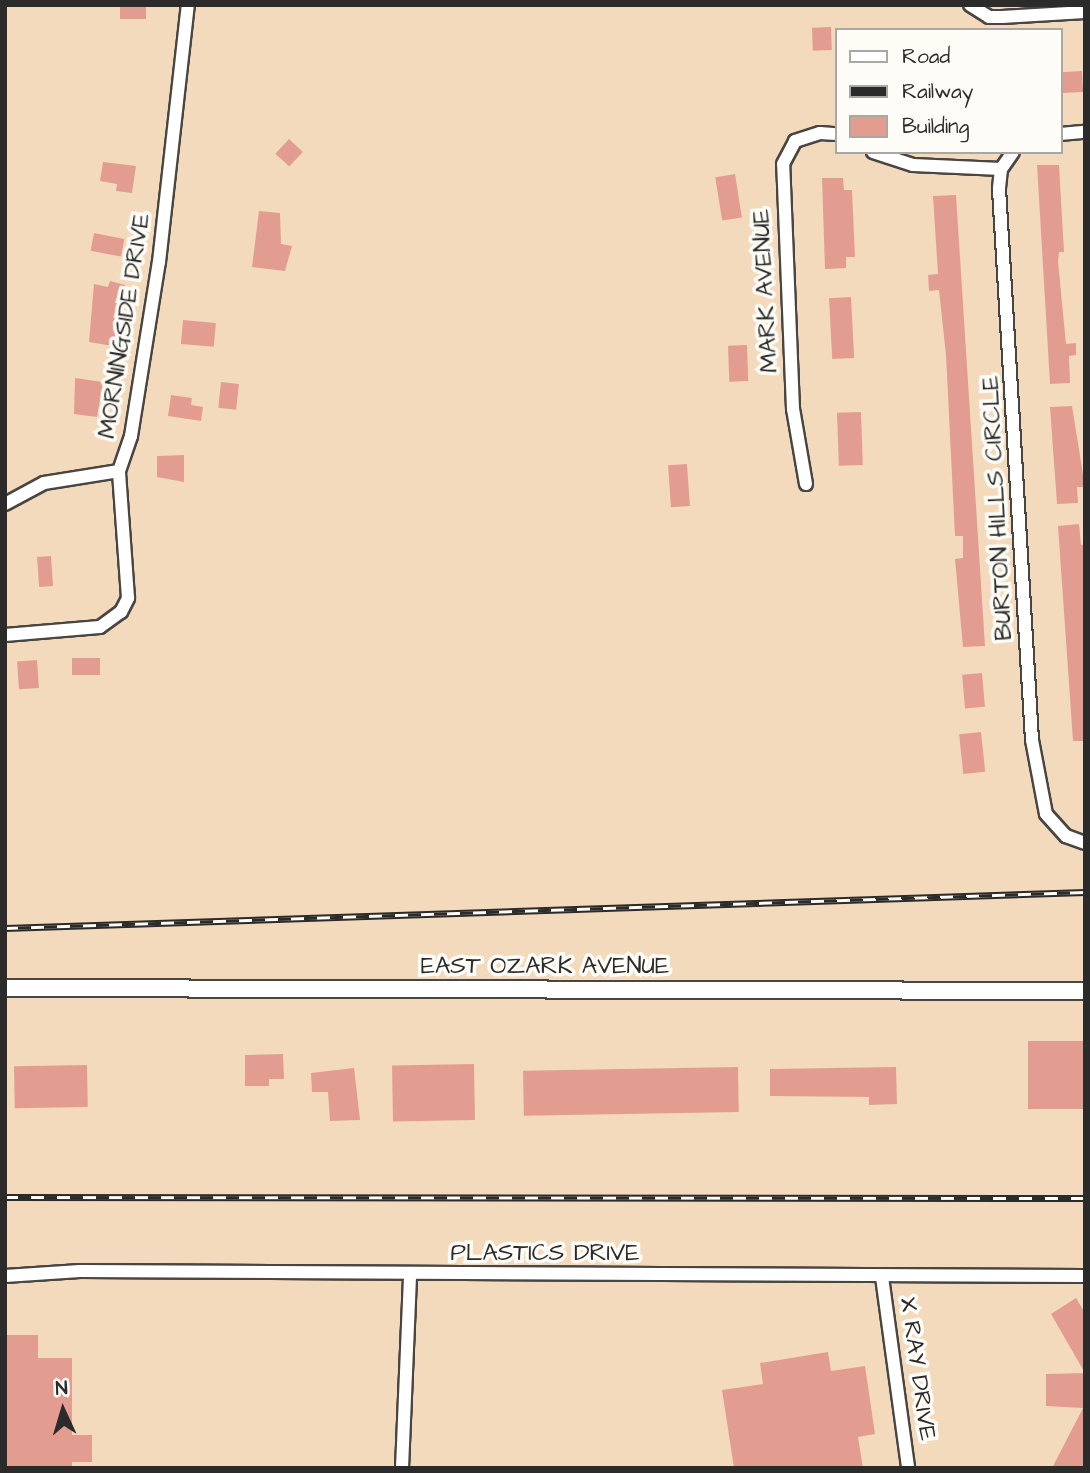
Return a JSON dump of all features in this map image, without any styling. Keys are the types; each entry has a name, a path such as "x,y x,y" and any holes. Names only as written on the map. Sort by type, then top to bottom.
{"main road":[{"name":"EAST OZARK AVENUE","path":"5,988 1085,991"}],"street":[{"name":"MORNINGSIDE DRIVE","path":"5,635 87,630 112,621 121,612 131,589 119,471 131,436 159,262 188,5"},
{"path":"970,5 989,17 1078,10"},
{"path":"1062,134 1085,132"},
{"name":"MARK AVENUE","path":"806,484 793,409 783,164 795,141 820,133 834,134"},
{"path":"879,154 913,165 1001,169 1012,154"},
{"name":"BURTON HILLS CIRCLE","path":"1001,169 1037,777 1044,810 1054,825 1085,843"},
{"path":"5,504 44,483 119,471"},
{"name":"PLASTICS DRIVE","path":"5,1276 80,1271 410,1275 1085,1276"},
{"path":"402,1468 410,1275"},
{"name":"X RAY DRIVE","path":"882,1276 908,1468"}],"building":[{"path":"120,5 146,5 146,19 120,19"},
{"path":"831,27 832,50 813,51 812,28"},
{"path":"1082,71 1083,92 1062,93 1062,72"},
{"path":"289,139 303,152 289,167 275,154"},
{"path":"103,162 136,166 132,193 116,191 117,184 100,181"},
{"path":"1037,165 1059,165 1064,252 1059,252 1058,261 1066,344 1076,343 1076,355 1069,356 1070,383 1050,384"},
{"path":"735,174 742,217 722,221 715,177"},
{"path":"822,178 843,178 844,190 852,190 855,257 846,257 846,268 825,269"},
{"path":"956,195 985,646 963,647 955,559 963,558 963,536 955,536 946,355 939,290 929,291 928,275 938,274 933,196"},
{"path":"259,211 280,213 281,244 292,246 285,271 252,267"},
{"path":"94,233 124,239 121,257 91,251"},
{"path":"110,281 125,285 113,346 89,342 94,284 108,287"},
{"path":"851,297 854,358 832,359 829,298"},
{"path":"183,320 216,323 214,347 181,344"},
{"path":"747,345 748,381 729,382 728,346"},
{"path":"75,378 103,382 97,417 74,414"},
{"path":"221,382 239,384 236,410 218,408"},
{"path":"171,395 192,398 191,405 203,407 201,421 168,416"},
{"path":"1072,406 1085,487 1077,487 1078,503 1057,504 1050,407"},
{"path":"861,412 863,465 839,466 837,413"},
{"path":"184,455 184,482 157,477 157,456"},
{"path":"687,464 690,506 671,507 668,465"},
{"path":"1079,524 1081,545 1085,544 1085,741 1073,741 1058,526"},
{"path":"51,556 53,586 39,587 37,557"},
{"path":"72,658 100,658 100,675 72,675"},
{"path":"37,660 39,688 19,689 17,661"},
{"path":"982,673 985,707 965,709 962,675"},
{"path":"981,732 985,772 963,774 959,734"},
{"path":"1028,1041 1085,1041 1085,1109 1028,1109"},
{"path":"283,1054 284,1079 269,1079 269,1086 245,1086 245,1055"},
{"path":"474,1064 475,1120 393,1121 392,1065"},
{"path":"87,1065 88,1107 15,1108 14,1066"},
{"path":"738,1067 739,1112 524,1116 523,1071"},
{"path":"896,1067 897,1104 869,1105 869,1097 770,1096 770,1069"},
{"path":"354,1068 360,1120 330,1121 328,1092 312,1092 311,1073"},
{"path":"1076,1298 1085,1313 1085,1373 1051,1314"},
{"path":"5,1335 38,1335 38,1358 72,1358 72,1435 92,1435 92,1462 72,1462 72,1468 5,1468"},
{"path":"828,1352 831,1371 865,1366 875,1434 858,1437 863,1468 734,1468 722,1390 763,1384 760,1363"},
{"path":"1085,1373 1085,1468 1052,1468 1083,1408 1046,1406 1046,1374"}],"railway":[{"path":"5,928 1085,892"},
{"path":"5,1197 1085,1198"}]}
